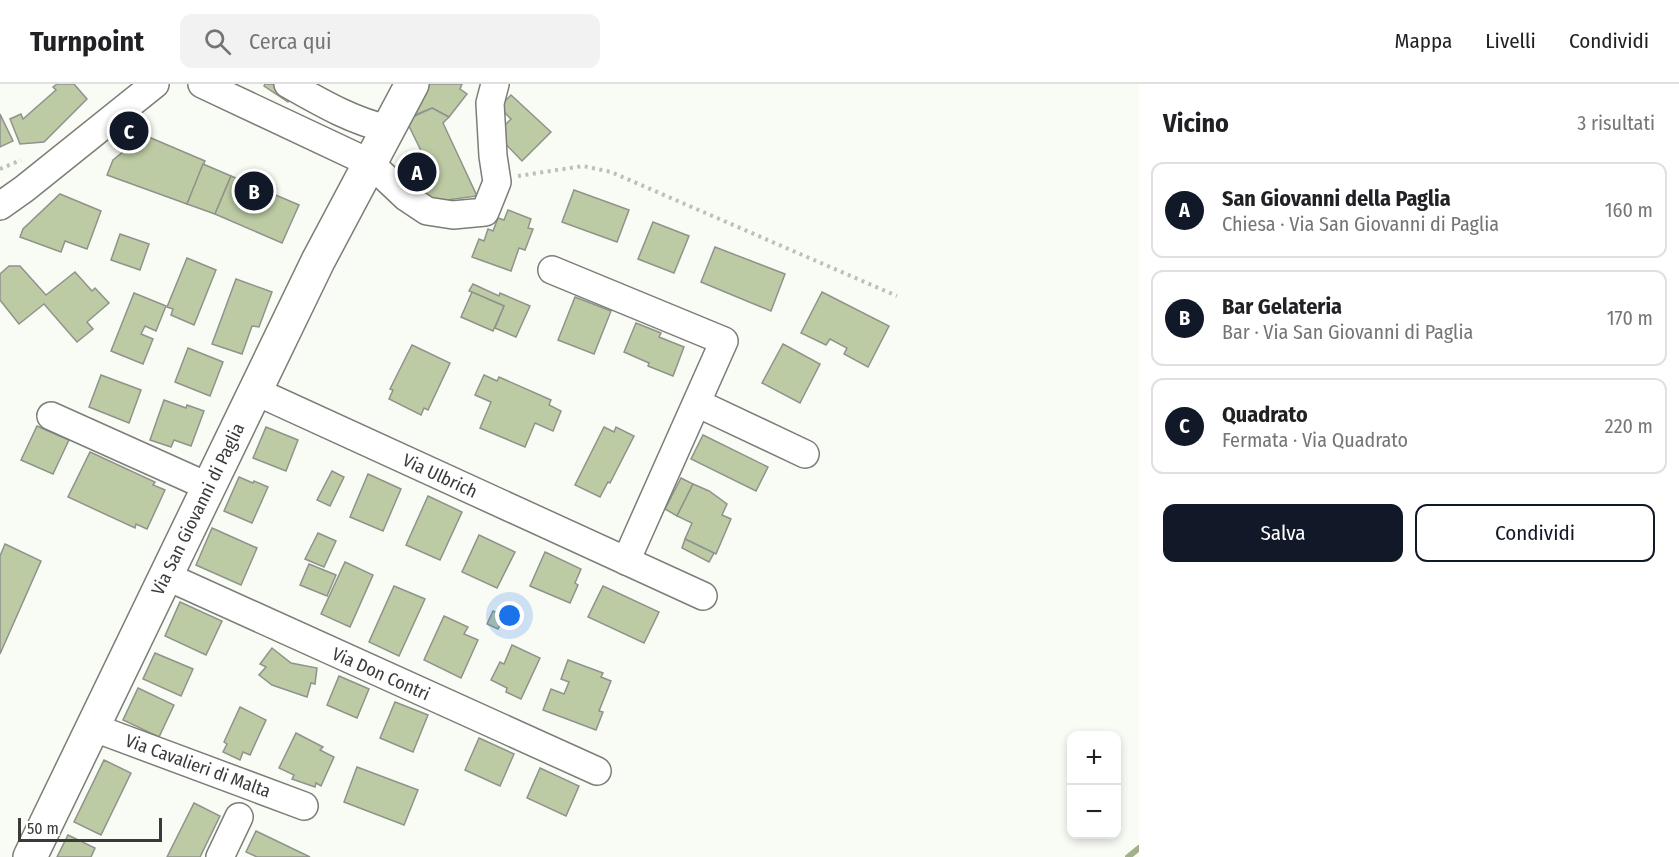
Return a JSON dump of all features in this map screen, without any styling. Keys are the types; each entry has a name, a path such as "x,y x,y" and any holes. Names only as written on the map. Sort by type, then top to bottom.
{"main road":[{"path":"388,129 395,84"},
{"name":"Via San Giovanni di Paglia","path":"30,857 318,261 412,84"}],"street":[{"path":"0,206 155,84"},
{"path":"202,84 244,93 370,162 413,202 427,211 453,215 485,212 497,182 490,104 495,84"},
{"path":"288,84 351,117 369,125 388,129"},
{"path":"552,270 724,341 626,561"},
{"name":"Via Ulbrich","path":"255,391 703,596"},
{"path":"697,403 805,454"},
{"path":"51,416 209,487"},
{"name":"Via Don Contri","path":"166,576 597,771"},
{"name":"Via Cavalieri di Malta","path":"92,727 304,806"},
{"path":"220,857 239,817"}],"path":[{"path":"497,182 527,173 584,166 611,172 897,296"}],"building":[{"path":"57,84 74,84 87,99 44,142 20,144 10,119 21,114 23,119 56,90 53,87"},
{"path":"265,84 299,84 288,102 264,86"},
{"path":"422,84 462,84 460,89 467,94 449,117 432,108 415,115 410,106"},
{"path":"511,95 551,132 522,161 496,134 511,119 499,107"},
{"path":"432,108 449,117 443,123 477,196 425,203 421,188 435,179 406,120"},
{"path":"0,114 13,141 0,147"},
{"path":"144,135 205,161 187,204 107,175 113,160"},
{"path":"422,152 435,179 421,188 424,196 417,199 400,164"},
{"path":"203,164 231,176 215,214 187,204"},
{"path":"231,176 299,205 282,243 215,214"},
{"path":"574,190 629,210 617,242 562,222"},
{"path":"60,194 101,211 87,249 65,241 61,252 20,237 23,229"},
{"path":"508,210 531,219 528,228 533,229 525,250 519,248 511,271 472,257 479,239 484,241 488,229 493,231 498,218 504,220"},
{"path":"653,222 689,236 674,273 638,259"},
{"path":"120,234 149,244 140,270 111,260"},
{"path":"715,247 785,274 771,311 701,282"},
{"path":"187,258 216,270 194,325 171,315 173,309 167,307"},
{"path":"9,266 20,266 46,295 75,272 92,291 95,288 109,303 87,322 93,329 77,342 44,304 19,324 0,300 0,274"},
{"path":"236,279 272,292 259,327 252,326 242,354 212,344"},
{"path":"473,284 499,296 500,293 530,306 516,337 495,328 504,306 469,291"},
{"path":"472,292 504,306 493,331 461,317"},
{"path":"822,292 889,326 868,367 844,354 847,348 830,339 826,345 801,333"},
{"path":"134,293 166,306 156,331 145,326 141,334 153,339 143,364 111,351"},
{"path":"575,297 611,311 594,354 558,340"},
{"path":"636,323 661,333 659,337 684,347 673,376 648,366 649,363 624,352"},
{"path":"783,344 820,364 800,403 762,383"},
{"path":"412,345 450,363 428,410 424,408 421,415 389,399 393,390 390,389"},
{"path":"188,348 223,362 210,396 175,382"},
{"path":"101,375 141,390 129,423 89,407"},
{"path":"484,375 497,381 499,377 551,400 549,405 561,411 553,431 535,423 525,447 480,428 491,402 475,395"},
{"path":"164,400 186,408 187,405 204,411 191,446 174,440 171,447 150,440"},
{"path":"37,426 69,440 53,474 21,460"},
{"path":"266,427 298,440 286,471 253,458"},
{"path":"604,427 614,432 616,427 634,436 610,483 608,482 600,497 575,485"},
{"path":"703,435 768,467 756,491 691,459"},
{"path":"90,452 155,482 153,485 165,490 147,529 136,524 135,528 68,497"},
{"path":"332,471 344,477 330,506 317,500"},
{"path":"368,474 401,489 383,531 350,517"},
{"path":"239,477 268,487 252,523 224,511"},
{"path":"681,478 693,484 677,516 665,509"},
{"path":"693,484 709,491 727,504 722,515 731,519 716,554 685,539 692,523 677,516"},
{"path":"428,496 462,512 440,560 406,545"},
{"path":"212,528 257,548 241,585 196,565"},
{"path":"318,533 336,541 324,567 305,559"},
{"path":"479,535 515,552 497,588 462,572"},
{"path":"685,539 714,553 709,562 682,548"},
{"path":"5,544 41,561 0,654 0,556"},
{"path":"545,552 581,569 575,583 578,585 570,603 530,586"},
{"path":"345,562 373,575 350,627 321,614"},
{"path":"309,564 336,575 327,596 300,585"},
{"path":"394,586 425,599 399,656 369,642"},
{"path":"603,586 659,612 644,643 588,617"},
{"path":"180,602 222,621 206,655 165,636"},
{"path":"493,611 504,616 498,629 487,624"},
{"path":"444,616 468,627 464,634 478,640 461,678 424,660"},
{"path":"512,645 540,658 521,699 506,692 507,688 491,680 500,662 504,664"},
{"path":"272,648 291,663 317,668 315,684 311,683 307,697 272,685 259,675 266,667 260,664"},
{"path":"155,653 193,669 181,696 143,679"},
{"path":"568,660 603,673 601,677 611,681 599,711 603,712 596,730 543,710 551,689 564,694 569,682 561,679"},
{"path":"339,676 369,689 357,718 327,705"},
{"path":"138,688 174,705 159,737 123,720"},
{"path":"395,702 428,715 413,752 380,738"},
{"path":"240,707 266,720 250,755 243,752 240,760 223,752 227,744 224,742"},
{"path":"296,733 323,747 320,750 334,757 321,786 316,783 315,787 292,779 294,775 279,768"},
{"path":"479,738 514,754 500,786 465,770"},
{"path":"104,760 131,773 101,835 74,822"},
{"path":"357,767 418,790 404,825 344,802"},
{"path":"540,768 579,786 566,816 527,798"},
{"path":"194,803 220,816 200,857 167,857"},
{"path":"256,831 310,857 257,857 246,852"},
{"path":"68,835 95,848 91,857 57,857"}],"waterway":[{"path":"1128,857 1139,848"}],"place":[{"name":"Quadrato","path":"129,131"},
{"name":"San Giovanni della Paglia","path":"417,172"},
{"name":"Bar Gelateria","path":"254,191"}]}
